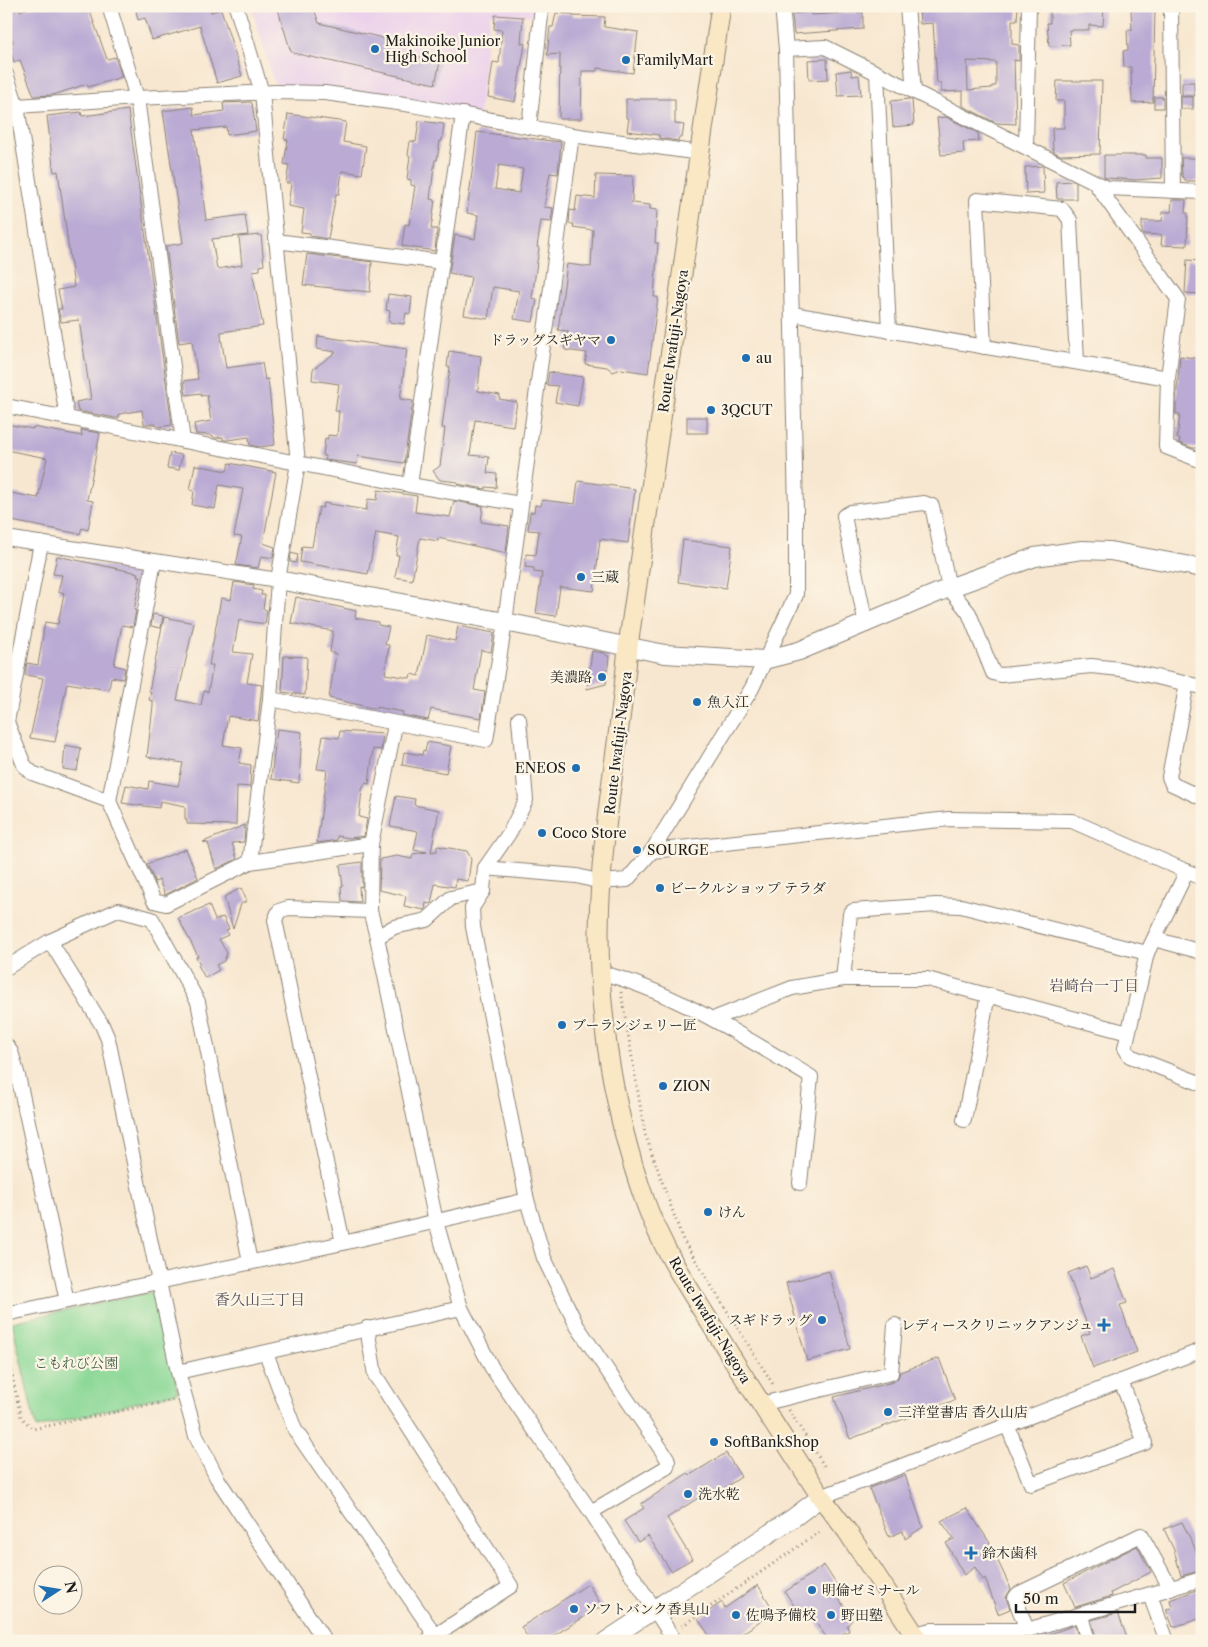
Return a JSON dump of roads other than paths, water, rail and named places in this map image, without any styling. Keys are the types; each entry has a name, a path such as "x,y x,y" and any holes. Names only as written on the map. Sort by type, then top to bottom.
{"main road":[{"name":"Route Iwafuji-Nagoya","path":"721,6 628,646 625,692 601,882 599,972 606,1045 627,1139 646,1206 684,1281 821,1498 847,1531 916,1637"}],"street":[{"path":"109,6 137,98 183,441"},
{"path":"236,6 262,93 298,463 278,580 270,699 250,862"},
{"path":"529,127 542,6"},
{"path":"485,868 577,876 601,882 627,880 652,851 752,688 796,595 786,49 782,6"},
{"path":"907,6 914,92"},
{"path":"1026,147 1030,6"},
{"path":"1171,6 1173,191"},
{"path":"786,49 825,47 1107,188 1202,192"},
{"path":"6,74 17,106 67,418"},
{"path":"877,74 890,330"},
{"path":"6,118 17,106 137,98 262,93 325,93 412,104 572,135 700,152"},
{"path":"410,485 463,114"},
{"path":"270,699 395,725 486,740 505,622 572,135"},
{"path":"1093,181 1178,299 1168,378 1166,446 1202,461"},
{"path":"984,347 978,200 1062,209 1070,220 1077,362"},
{"path":"276,241 442,262"},
{"path":"792,314 1168,378"},
{"path":"6,406 410,485 521,504"},
{"path":"866,625 844,516 851,512 924,503 932,506 948,588 969,612 993,673 1001,675 1091,666 1120,669 1202,687"},
{"path":"6,538 278,580 665,654 764,660 799,651 866,625 948,588 1035,556 1082,550 1110,551 1202,568"},
{"path":"41,543 6,721 24,765 32,773 109,801"},
{"path":"154,562 109,801 154,901 166,904 250,862 370,844"},
{"path":"1187,683 1169,778 1172,784 1202,798"},
{"path":"519,719 526,800 510,832 485,868 483,891 472,908 473,927 527,1200 544,1258 569,1310 668,1462 667,1467 591,1512"},
{"path":"395,725 370,844 370,912 377,937 436,1222 461,1308 492,1368 591,1512 653,1608 676,1635"},
{"path":"652,851 949,819 1072,821 1202,878"},
{"path":"1187,871 1147,953 1125,1048 1130,1056 1202,1084"},
{"path":"377,937 394,928 427,920 451,898 483,891"},
{"path":"843,979 850,914 853,911 936,905 961,906 1147,953"},
{"path":"343,1243 275,920 279,911 288,908 370,912"},
{"path":"6,968 50,941 118,910 152,919 198,1002 250,1262"},
{"path":"1154,939 1202,952"},
{"path":"50,941 102,1025 108,1039 178,1372 196,1436 217,1478 325,1641"},
{"path":"599,972 618,977 713,1018 811,1076 800,1183"},
{"path":"713,1018 792,988 843,979 927,979 1128,1033"},
{"path":"964,1120 988,995"},
{"path":"6,1045 11,1052 18,1076 67,1301"},
{"path":"6,1314 343,1243 527,1200"},
{"path":"178,1372 461,1308"},
{"path":"761,1404 891,1373 895,1324"},
{"path":"266,1353 295,1430 431,1638 510,1586 375,1375 367,1328"},
{"path":"606,1641 821,1498 1202,1350"},
{"path":"1008,1426 1030,1484 1145,1443 1121,1381"},
{"path":"1027,1630 1015,1598 1018,1594 1141,1535 1171,1589"},
{"path":"916,1637 931,1630 1027,1630 1202,1580"},
{"path":"1150,1595 1167,1641"},
{"path":"1081,1616 1088,1641"}],"place":[{"name":"Makinoike Junior High School","path":"375,49"},
{"name":"FamilyMart","path":"626,60"},
{"name":"ドラッグスギヤマ","path":"611,340"},
{"name":"au","path":"746,358"},
{"name":"3QCUT","path":"711,410"},
{"name":"三蔵","path":"581,577"},
{"name":"美濃路","path":"602,677"},
{"name":"魚入江","path":"697,702"},
{"name":"ENEOS","path":"576,768"},
{"name":"Coco Store","path":"542,833"},
{"name":"SOURGE","path":"637,850"},
{"name":"ビークルショップ テラダ","path":"660,888"},
{"name":"ブーランジェリー匠","path":"562,1025"},
{"name":"ZION","path":"663,1086"},
{"name":"けん","path":"708,1212"},
{"name":"スギドラッグ","path":"822,1320"},
{"name":"レディースクリニックアンジュ","path":"1104,1325"},
{"name":"三洋堂書店 香久山店","path":"888,1412"},
{"name":"SoftBankShop","path":"714,1442"},
{"name":"洗水乾","path":"688,1494"},
{"name":"鈴木歯科","path":"971,1553"},
{"name":"明倫ゼミナール","path":"812,1590"},
{"name":"ソフトバンク香具山","path":"574,1609"},
{"name":"佐鳴予備校","path":"736,1615"},
{"name":"野田塾","path":"831,1615"}],"district":[{"name":"岩崎台一丁目","path":"1094,985"},
{"name":"香久山三丁目","path":"260,1299"}],"park label":[{"name":"こもれび公園","path":"76,1363"}]}
